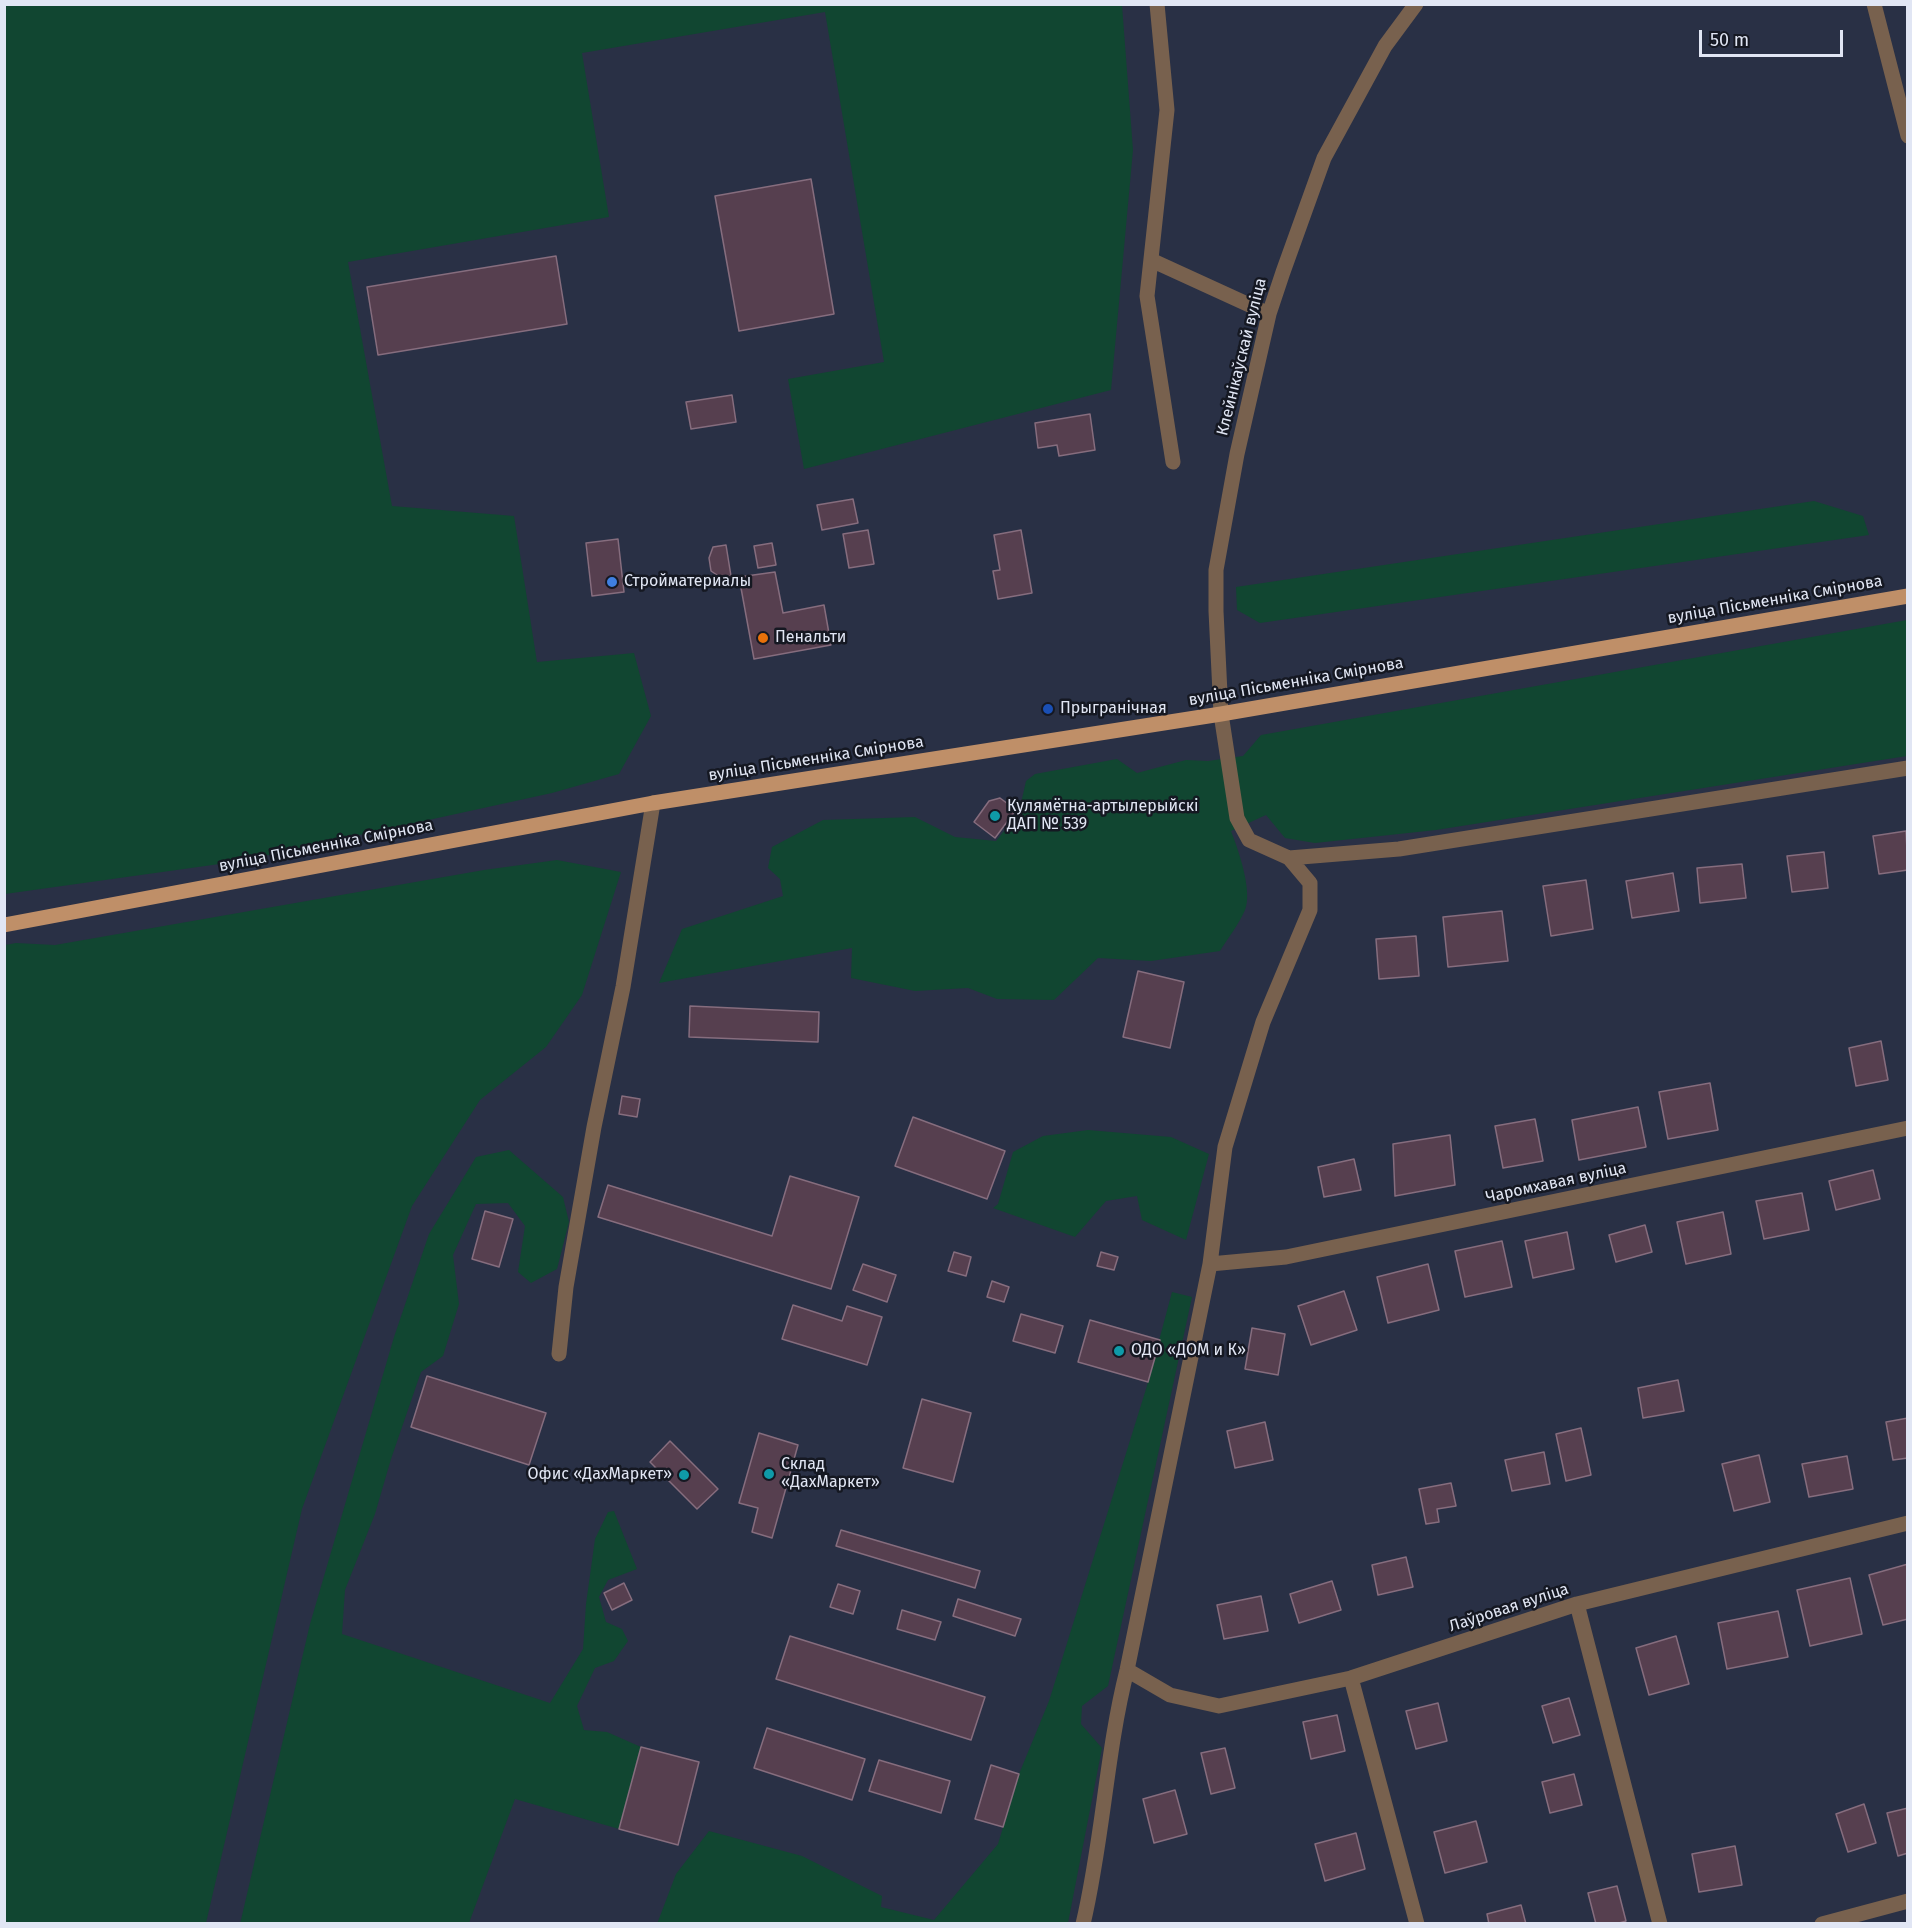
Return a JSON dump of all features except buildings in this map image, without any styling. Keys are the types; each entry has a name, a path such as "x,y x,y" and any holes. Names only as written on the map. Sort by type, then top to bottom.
{"main road":[{"name":"вуліца Пісьменніка Смірнова","path":"4,925 653,803 1221,714 1908,596"}],"street":[{"path":"1157,4 1167,110 1147,296 1173,462"},
{"name":"Клейнікаўскай вуліца","path":"1289,858 1249,840 1238,818 1221,714 1216,570 1237,454 1269,314 1324,158 1385,46 1416,4"},
{"path":"1874,4 1908,136"},
{"path":"1151,260 1269,314"},
{"path":"1289,858 1399,849 1908,768"},
{"path":"559,1354 566,1287 594,1127 622,987 653,803"},
{"path":"1083,1923 1090,1892 1117,1712 1210,1264 1225,1147 1263,1022 1310,909 1310,883 1289,858"},
{"name":"Чаромхавая вуліца","path":"1210,1264 1286,1257 1908,1128"},
{"name":"Лаўровая вуліца","path":"1127,1670 1170,1695 1219,1706 1351,1678 1576,1604 1908,1523"},
{"path":"1576,1604 1660,1923"},
{"path":"1351,1678 1417,1923"},
{"path":"1822,1923 1908,1901"}],"green space":[{"path":"4,5 1122,5 1133,150 1111,390 804,469 788,379 884,362 825,12 582,53 609,217 348,262 392,506 514,516 537,662 634,653 651,716 619,774 552,793 241,861 5,894"},
{"path":"1814,501 1863,516 1869,535 1260,623 1237,610 1236,587"},
{"path":"1907,620 1907,756 1436,830 1315,843 1285,838 1266,815 1231,831 1244,870 1247,902 1240,920 1220,951 1151,961 1098,958 1054,1000 997,999 968,988 915,991 851,978 852,948 659,983 682,929 783,896 780,879 768,868 772,847 823,820 915,817 955,837 996,841 1019,812 1026,781 1035,774 1117,759 1137,773 1186,760 1208,761 1243,756 1261,735"},
{"path":"557,860 621,872 582,995 546,1047 480,1100 412,1206 302,1509 206,1923 5,1923 5,945 16,943 55,945 484,870"},
{"path":"1088,1130 1171,1137 1209,1154 1186,1240 1142,1220 1137,1196 1106,1201 1075,1237 993,1208 998,1204 1013,1152 1043,1136"},
{"path":"509,1150 563,1197 569,1222 557,1269 531,1283 518,1272 525,1226 508,1203 476,1204 453,1255 459,1304 443,1356 421,1372 375,1514 345,1590 342,1634 550,1703 583,1649 586,1604 595,1539 608,1512 614,1511 637,1569 608,1580 599,1597 606,1622 622,1629 628,1641 614,1661 595,1668 577,1706 584,1730 607,1732 641,1747 619,1829 515,1799 469,1923 240,1924 310,1624 394,1337 429,1234 476,1157"},
{"path":"1172,1292 1192,1297 1108,1686 1082,1706 1081,1724 1102,1748 1068,1923 657,1924 676,1874 709,1831 802,1856 882,1896 881,1907 934,1920 998,1844 1019,1774 1049,1701 1146,1389"}],"place":[{"name":"Стройматериалы","path":"612,582"},
{"name":"Пенальти","path":"763,638"},
{"name":"Прыгранічная","path":"1048,709"},
{"name":"Кулямётна-артылерыйскі ДАП № 539","path":"995,816"},
{"name":"ОДО «ДОМ и К»","path":"1119,1351"},
{"name":"Склад «ДахМаркет»","path":"769,1474"},
{"name":"Офис «ДахМаркет»","path":"684,1475"}]}
